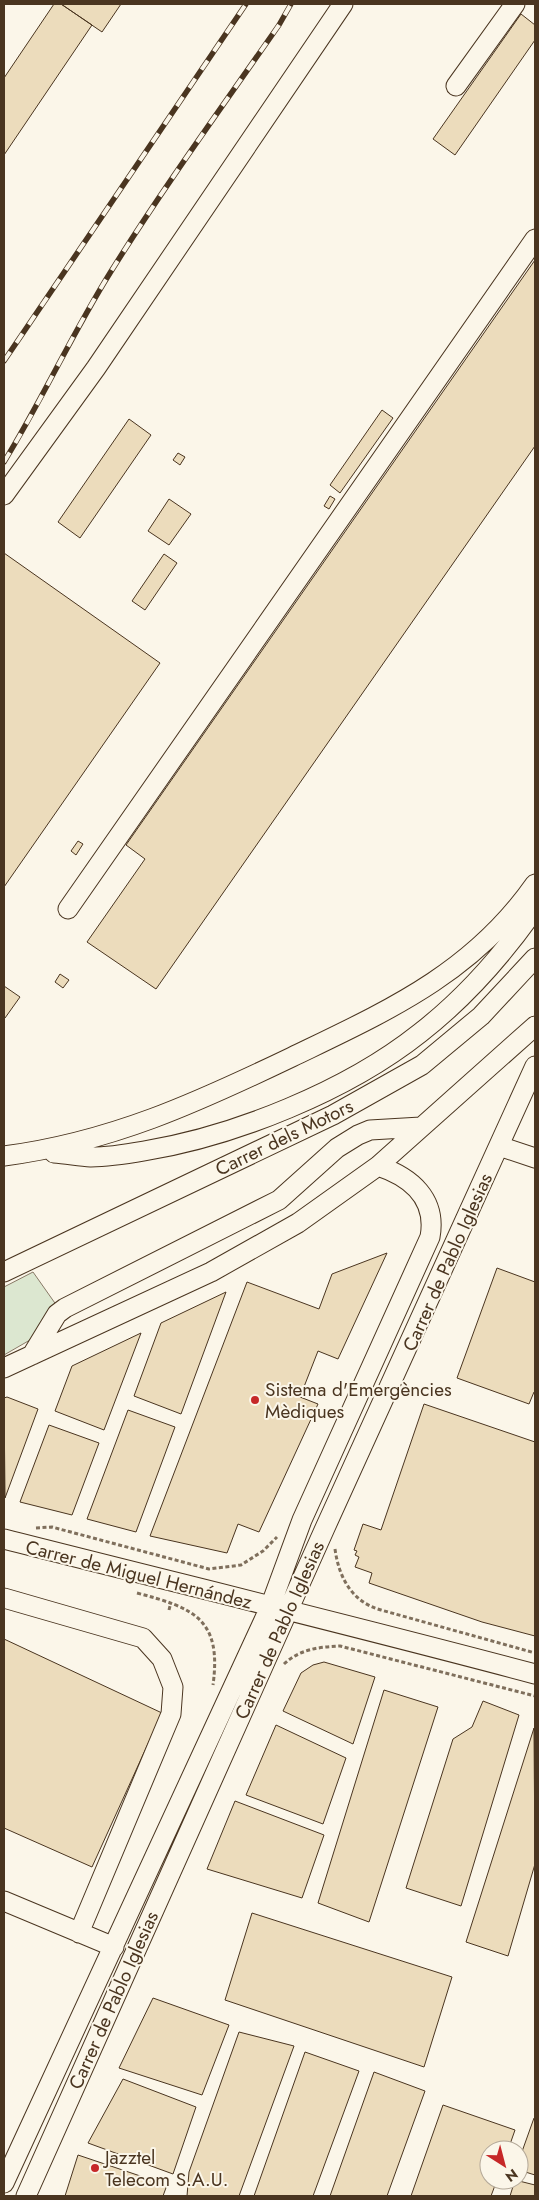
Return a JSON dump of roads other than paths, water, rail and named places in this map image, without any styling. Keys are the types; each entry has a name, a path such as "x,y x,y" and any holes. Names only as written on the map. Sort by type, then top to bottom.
{"street":[{"path":"4,495 96,368 344,4"},
{"path":"456,86 515,4"},
{"path":"68,909 535,239"},
{"path":"4,1156 41,1151 135,1126 201,1101 412,998 458,966 484,944 506,922 535,884"},
{"path":"41,1151 92,1157 121,1155 168,1147 238,1128 319,1093 379,1061 427,1028 476,983 502,955 535,909"},
{"name":"Carrer dels Motors","path":"4,1272 333,1114 422,1065 481,1016 535,958"},
{"path":"4,1368 211,1272 298,1223 378,1166 535,1026"},
{"name":"Carrer de Pablo Iglesias","path":"26,2196 289,1611 324,1528 535,1066"},
{"name":"Carrer dels Motors","path":"32,1355 57,1314 65,1308 278,1200 337,1148 358,1135 379,1129 421,1127"},
{"path":"499,1146 535,1158"},
{"name":"Carrer de Pablo Iglesias","path":"4,2183 8,2161 114,1947 270,1607 302,1520 430,1237 430,1217 422,1195 404,1177 378,1166"},
{"name":"Carrer de Miguel Hernández","path":"4,1539 270,1607 341,1622 535,1674"},
{"path":"4,1598 143,1638 162,1659 172,1687 171,1714 80,1933"},
{"path":"4,1901 114,1947"}],"railway":[{"path":"4,361 246,4"},
{"path":"4,462 83,320 130,241 279,25 291,4"}],"place":[{"name":"Sistema d'Emergències Mèdiques","path":"255,1400"},
{"name":"Jazztel Telecom S.A.U.","path":"95,2168"}]}
